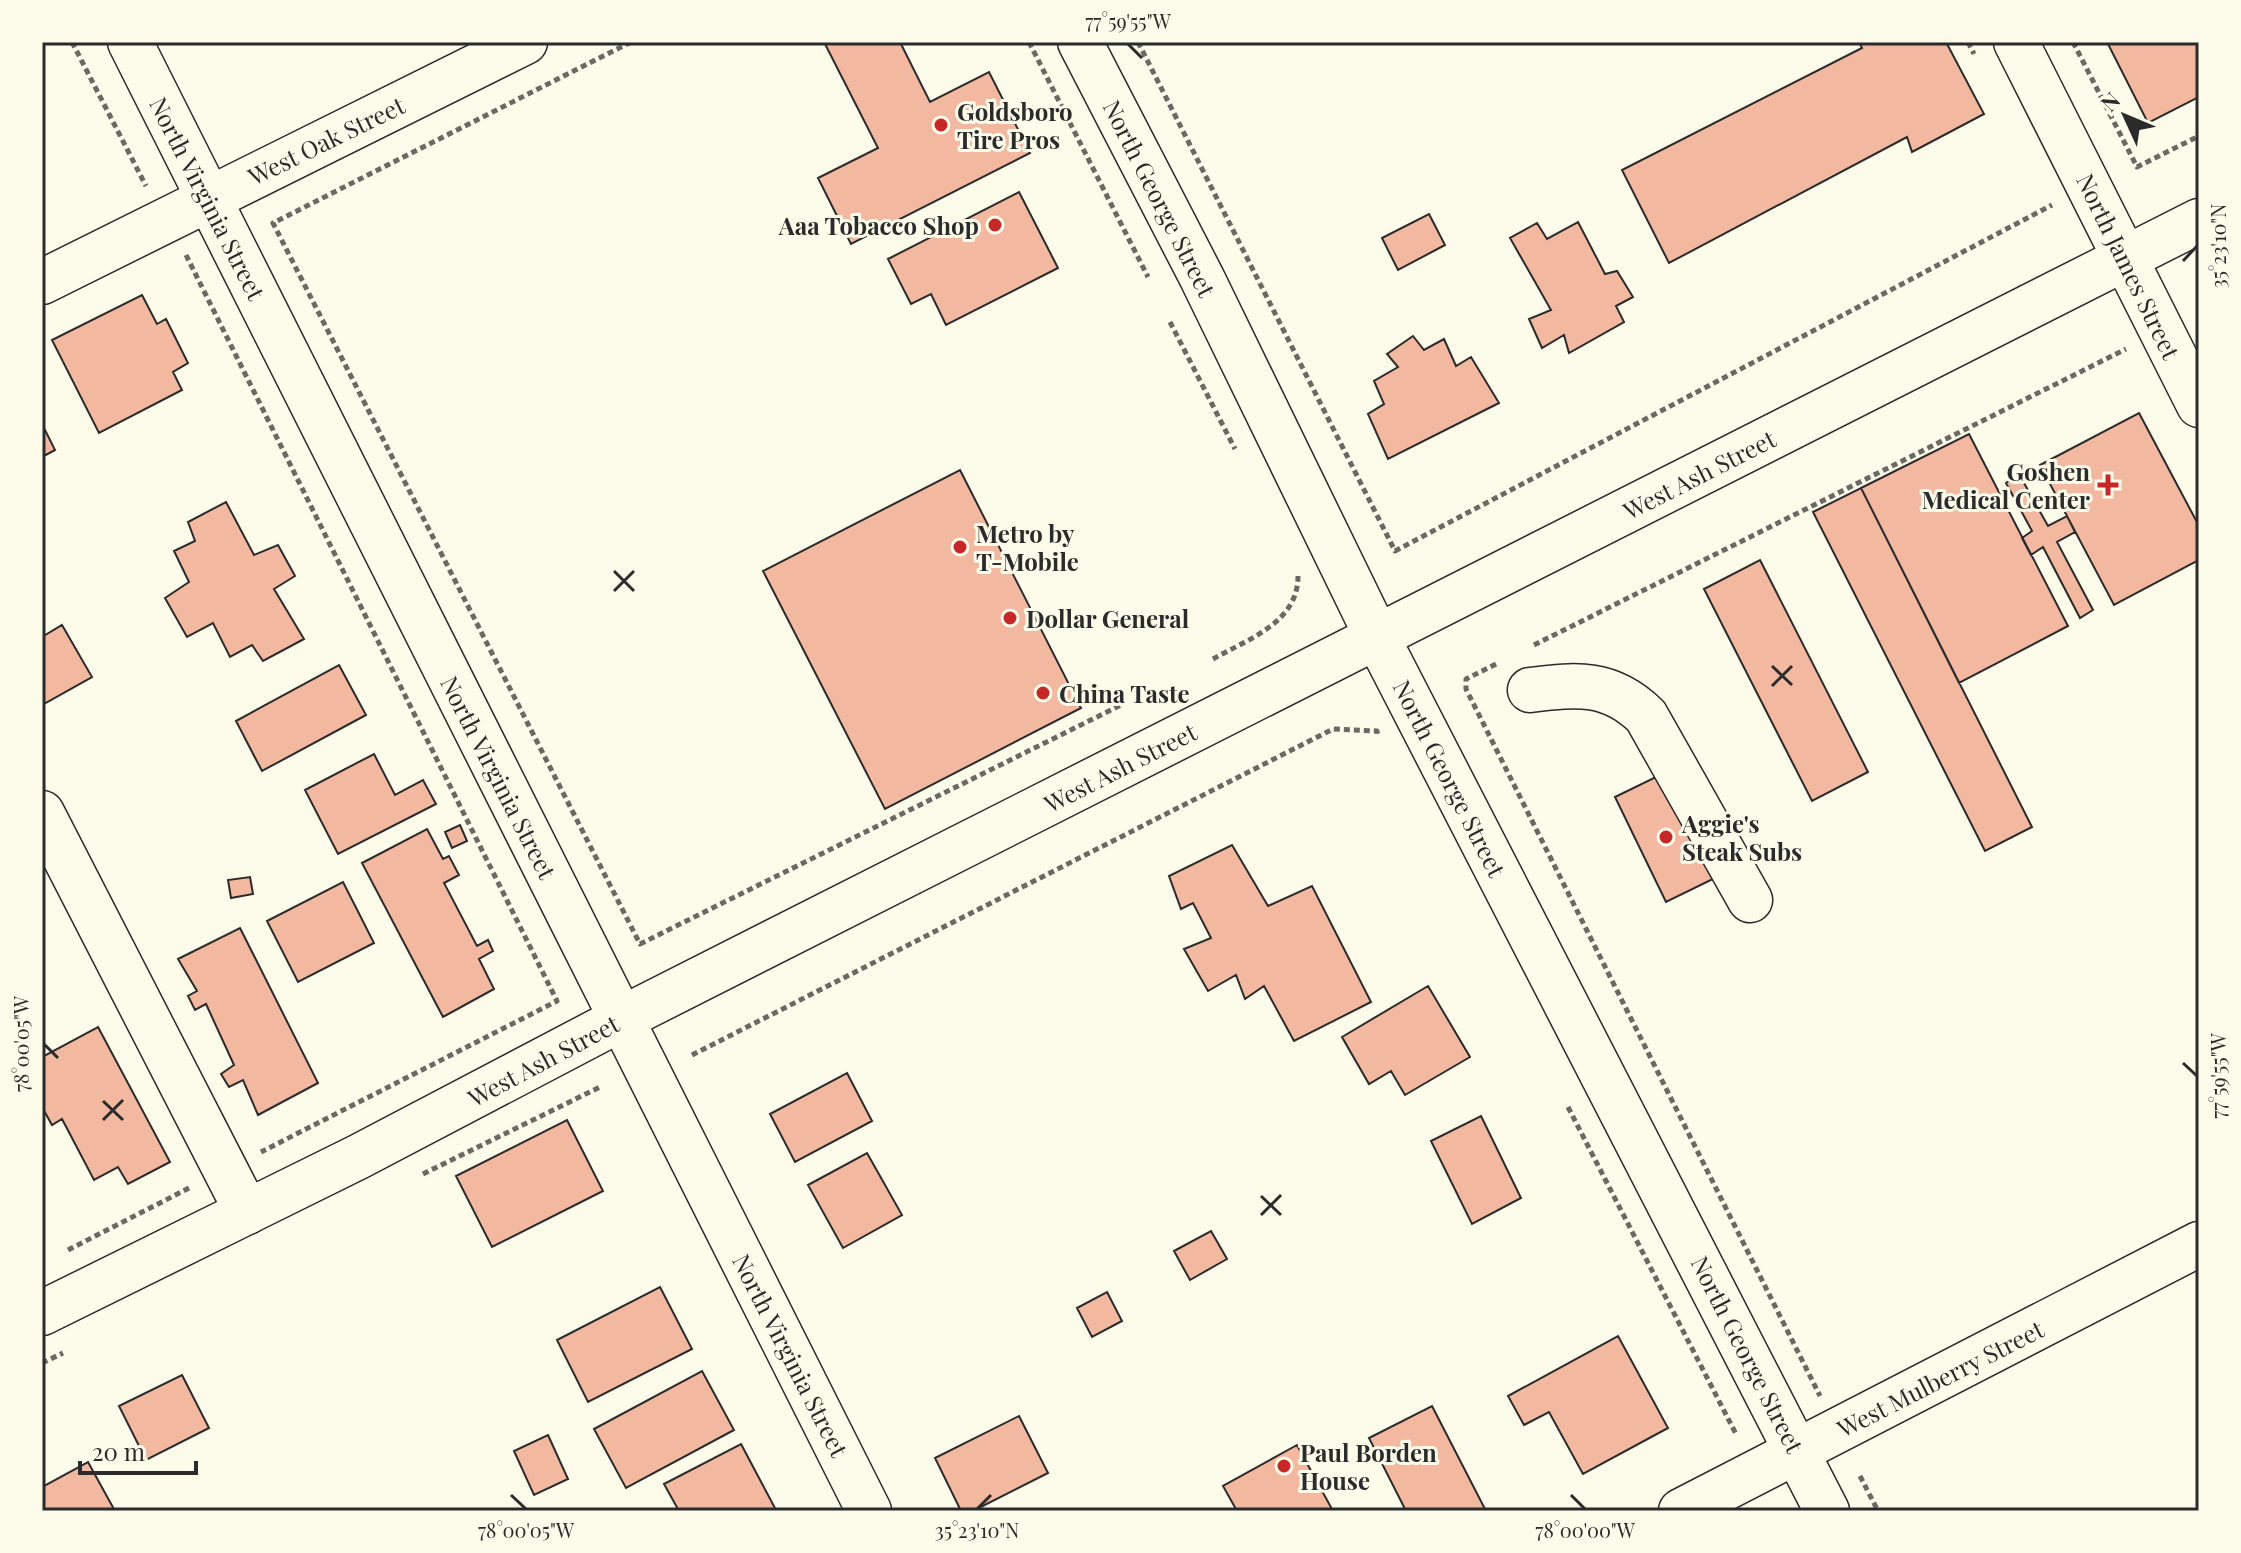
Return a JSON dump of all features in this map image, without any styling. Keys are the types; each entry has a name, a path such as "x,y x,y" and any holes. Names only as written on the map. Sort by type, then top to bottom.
{"main road":[{"name":"North Virginia Street","path":"130,42 869,1511"},
{"name":"West Oak Street","path":"42,282 525,42"},
{"name":"North George Street","path":"1080,42 1202,278 1377,637 1827,1511"},
{"name":"North James Street","path":"2016,42 2199,405"},
{"name":"West Ash Street","path":"42,1313 247,1212 621,1019 2199,221"},
{"path":"1520,666 1625,695 1646,716 1750,900"},
{"path":"42,813 247,1212"},
{"name":"West Mulberry Street","path":"1681,1511 2199,1244"}],"path":[{"path":"72,42 150,194"},
{"path":"631,42 273,223 640,944 1123,704"},
{"path":"1029,42 1148,277"},
{"path":"1138,42 1395,551 2053,207"},
{"path":"2073,42 2137,167 2199,136"},
{"path":"65,1251 557,1001 180,244"},
{"path":"1170,322 1241,461"},
{"path":"1824,1404 1466,689 1466,679 1520,666 2134,344"},
{"path":"1213,659 1278,623 1291,606 1298,586 1298,572"},
{"path":"692,1055 1333,729 1377,731 1384,745"},
{"path":"1565,1101 1739,1440"},
{"path":"1858,1473 1878,1511"}],"building":[{"name":"Goldsboro Tire Pros","path":"824,42 900,42 930,102 989,72 1030,153 851,244 818,178 878,148"},
{"path":"1859,42 1946,42 1984,114 1912,152 1907,137 1669,263 1622,170 1862,48"},
{"path":"2107,42 2199,42 2199,97 2148,123"},
{"name":"Aaa Tobacco Shop","path":"1019,192 1058,268 946,325 931,294 911,304 888,259"},
{"path":"1429,214 1445,245 1398,270 1382,238"},
{"path":"1578,222 1605,274 1617,271 1633,297 1616,306 1624,322 1569,353 1564,335 1542,348 1529,319 1551,310 1510,238 1537,223 1547,239"},
{"path":"142,295 157,324 166,319 188,363 173,372 182,390 99,433 52,340"},
{"path":"1413,336 1424,350 1444,339 1456,366 1471,357 1499,403 1388,459 1368,414 1384,404 1374,381 1398,367 1387,354"},
{"path":"2139,413 2199,526 2199,560 2114,605 2040,465"},
{"path":"42,424 55,450 42,457"},
{"path":"1969,434 2068,626 1959,683 1861,488"},
{"path":"960,470 1081,708 885,809 763,571"},
{"path":"2019,474 2048,526 2067,516 2075,532 2057,542 2093,610 2080,618 2043,547 2031,555 2022,538 2032,531 2006,483"},
{"path":"1861,488 2032,827 1985,851 1813,512"},
{"path":"226,502 254,555 278,545 295,576 274,589 304,639 263,661 252,645 230,657 213,623 187,637 165,598 189,582 174,551 195,541 188,522"},
{"path":"1760,560 1868,772 1812,801 1704,589"},
{"path":"62,625 92,677 42,705 42,637"},
{"path":"339,665 366,715 262,771 236,721"},
{"path":"374,754 395,795 423,780 436,804 338,854 305,790"},
{"name":"Aggie's Steak Subs","path":"1666,772 1717,877 1666,902 1615,797"},
{"path":"460,825 467,841 452,848 445,832"},
{"path":"427,829 443,859 449,856 459,875 444,883 477,946 488,940 493,951 479,959 494,989 443,1017 362,863"},
{"path":"1232,845 1268,906 1312,886 1371,1002 1294,1041 1264,986 1245,999 1236,975 1208,991 1184,949 1211,938 1193,903 1181,909 1169,876"},
{"path":"250,877 253,894 231,898 228,880"},
{"path":"343,882 374,943 298,982 267,921"},
{"path":"240,928 318,1083 258,1115 243,1080 229,1087 221,1074 234,1065 206,1004 195,1010 188,996 197,991 178,959"},
{"path":"1428,986 1470,1057 1405,1095 1391,1071 1369,1084 1342,1037"},
{"path":"98,1027 170,1162 128,1184 118,1167 94,1180 62,1119 52,1125 42,1107 42,1057"},
{"path":"847,1073 872,1121 795,1162 770,1114"},
{"path":"1481,1116 1521,1198 1472,1224 1431,1141"},
{"path":"567,1120 603,1191 492,1247 456,1176"},
{"path":"867,1153 902,1215 843,1248 808,1185"},
{"path":"1211,1231 1227,1259 1190,1280 1174,1251"},
{"path":"660,1287 692,1349 588,1402 557,1340"},
{"path":"1107,1292 1122,1321 1092,1337 1077,1308"},
{"path":"1618,1336 1668,1428 1583,1474 1549,1412 1524,1425 1508,1396"},
{"path":"702,1371 734,1430 626,1488 594,1429"},
{"path":"182,1375 209,1428 146,1460 119,1406"},
{"path":"1432,1406 1486,1511 1406,1511 1369,1438"},
{"path":"1019,1416 1048,1473 973,1511 961,1511 935,1458"},
{"path":"548,1435 568,1479 534,1495 514,1451"},
{"path":"741,1444 776,1510 679,1511 664,1484"},
{"name":"Paul Borden House","path":"1297,1445 1333,1511 1237,1511 1223,1486"},
{"path":"88,1462 115,1511 42,1511 42,1487"}],"place":[{"name":"Goldsboro Tire Pros","path":"941,125"},
{"name":"Aaa Tobacco Shop","path":"995,225"},
{"name":"Goshen Medical Center","path":"2108,485"},
{"name":"Metro by T-Mobile","path":"960,547"},
{"name":"Dollar General","path":"1010,618"},
{"name":"China Taste","path":"1043,693"},
{"name":"Aggie's Steak Subs","path":"1666,837"},
{"name":"Paul Borden House","path":"1284,1466"}]}
